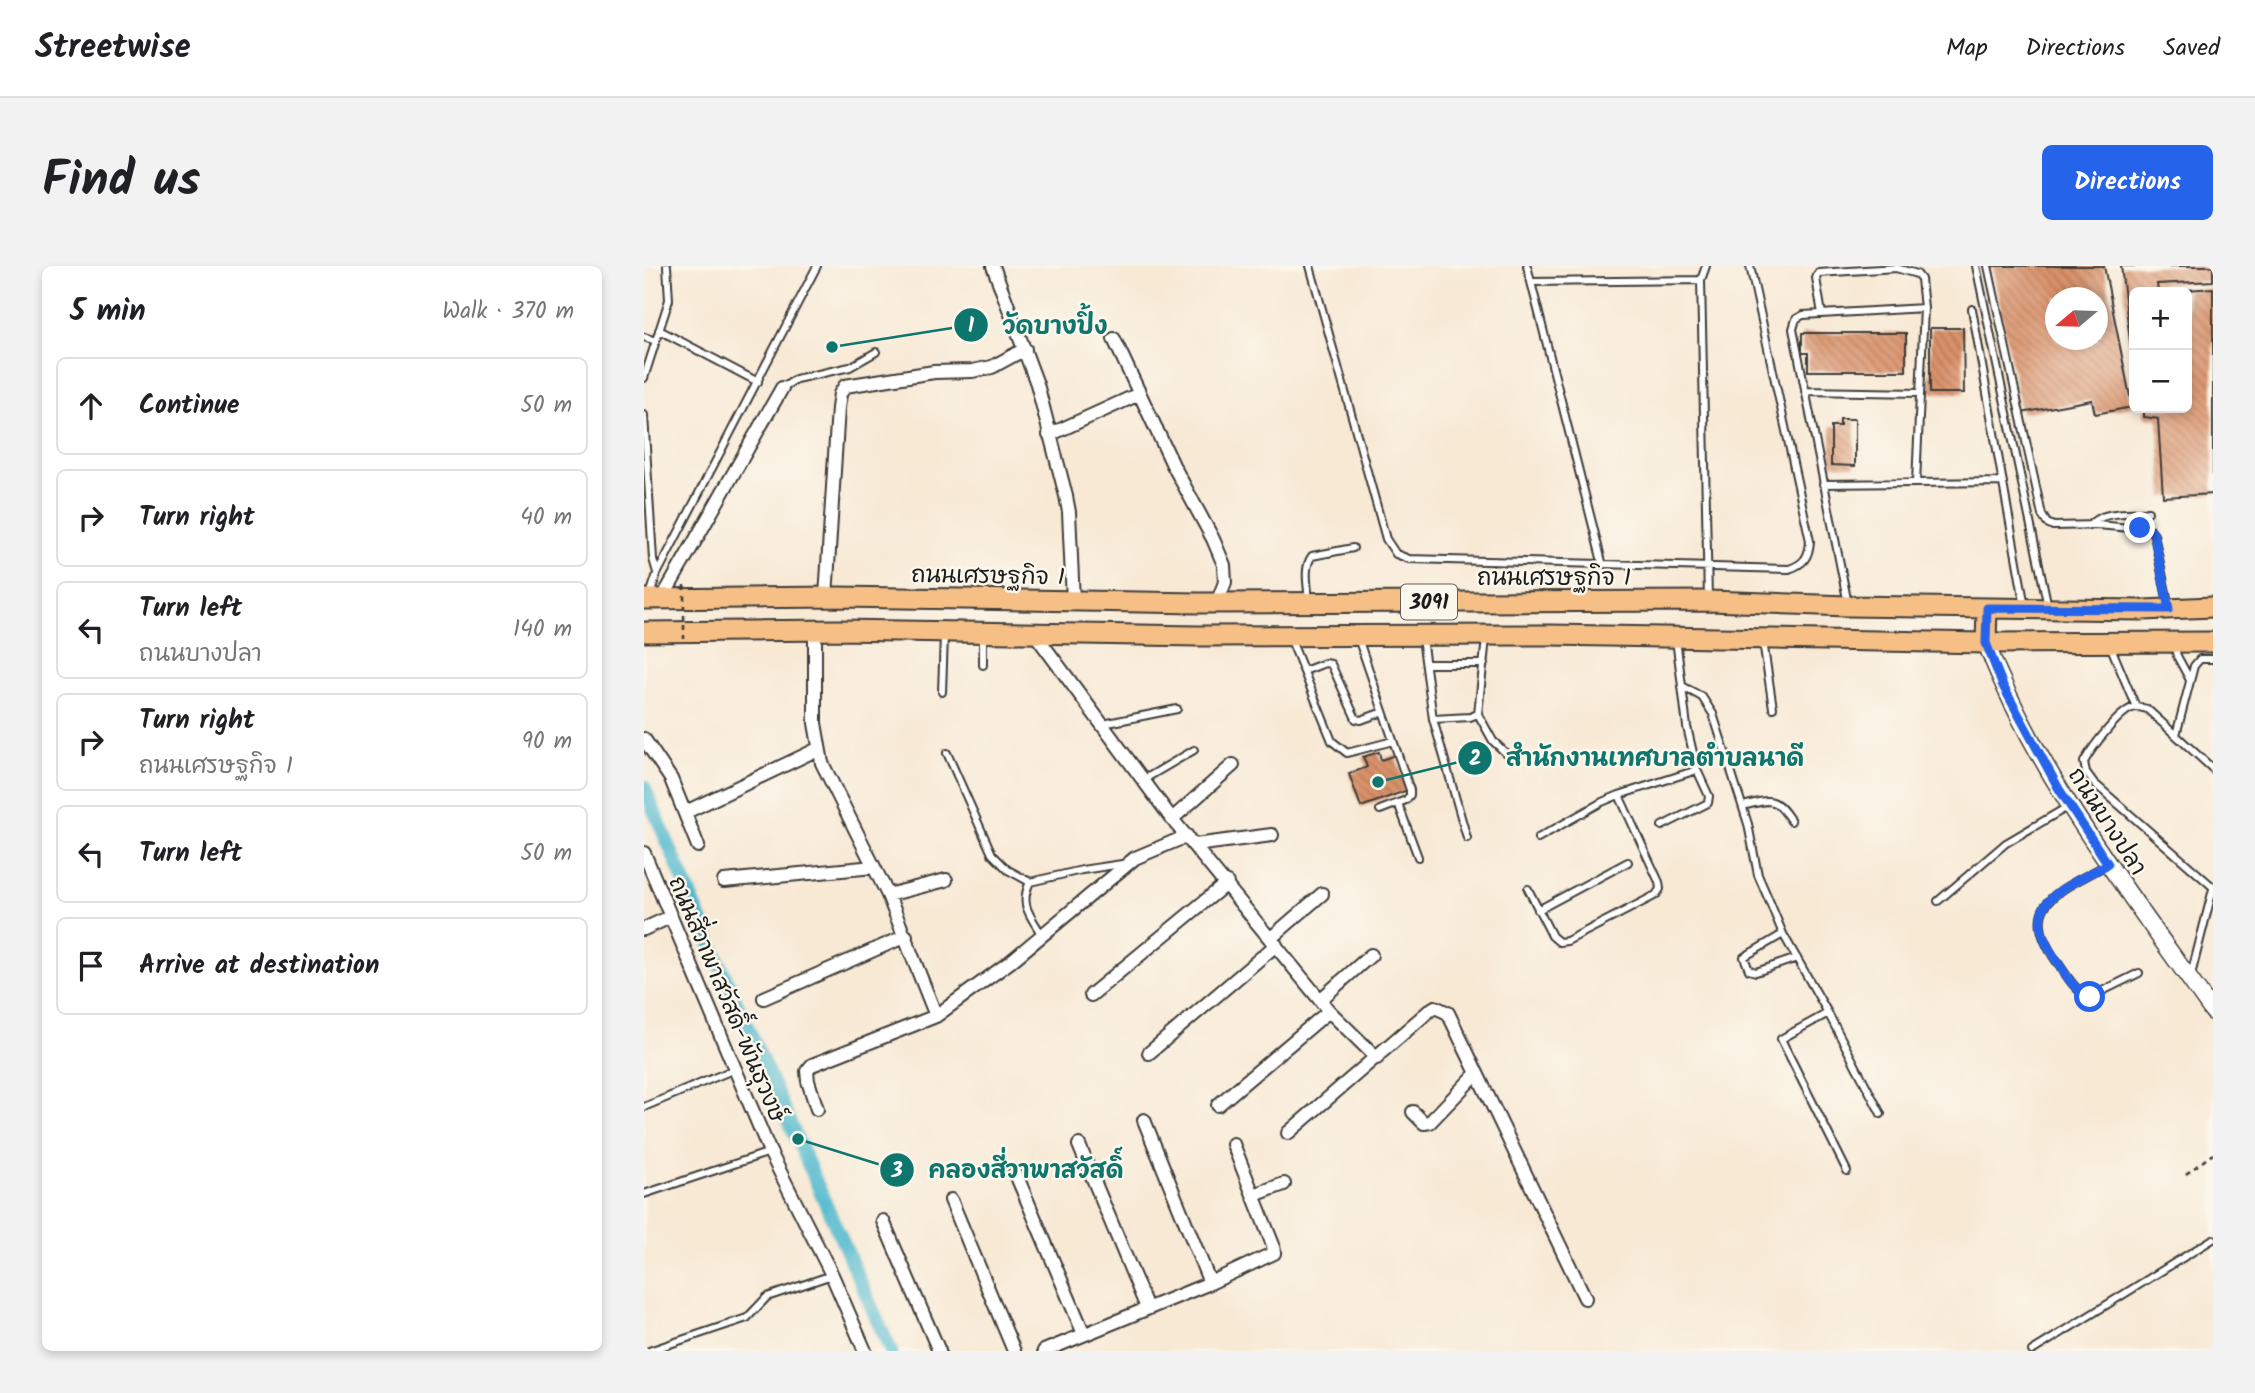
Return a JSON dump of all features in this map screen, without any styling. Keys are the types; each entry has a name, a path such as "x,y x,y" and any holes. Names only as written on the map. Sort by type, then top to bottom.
{"main road":[{"name":"ถนนเศรษฐกิจ 1","path":"652,599 826,597 1217,603 1709,601 2048,609 2213,607"},
{"path":"1904,640 1906,607"},
{"path":"1986,643 1987,608"},
{"name":"3091","path":"644,632 1675,637 1986,643 2213,642"}],"street":[{"path":"993,266 1037,384 1069,512 1073,601"},
{"path":"1114,339 1224,565 1224,582 1217,603"},
{"path":"826,597 838,408 840,394 845,386 934,372 972,371 992,367 1025,349"},
{"path":"652,599 782,388"},
{"path":"1049,435 1139,394"},
{"path":"815,631 815,723 818,749 831,785 888,895 936,1016"},
{"path":"1035,634 1172,819 1329,1011 1377,1058"},
{"name":"ถนนบางปลา","path":"1986,643 2003,686 2070,805 2108,864 2213,1012"},
{"path":"644,739 671,779 698,845"},
{"path":"686,813 818,749"},
{"path":"1172,819 1233,765"},
{"path":"817,1109 808,1081 807,1071 811,1065 936,1016 975,989 1135,858 1191,841 1272,835"},
{"name":"ถนนสี่วาพาสวัสดิ์-พันธุวงษ์","path":"644,853 648,873 670,917 770,1152 832,1275 865,1351"},
{"path":"724,881 874,867"},
{"path":"888,895 946,880"},
{"path":"1091,995 1227,883"},
{"path":"1149,1053 1322,894"},
{"path":"644,929 670,917"},
{"path":"764,998 905,936"},
{"path":"1320,1000 1371,955"},
{"path":"1288,1133 1436,1006 1448,1013 1586,1298"},
{"path":"1218,1105 1329,1011"},
{"path":"1413,1112 1424,1123 1430,1122 1477,1073"},
{"path":"1144,1120 1210,1283"},
{"path":"1044,1351 1210,1283 1273,1253 1273,1245 1233,1144"},
{"path":"1079,1145 1147,1308"},
{"path":"1015,1172 1084,1334"},
{"path":"1254,1195 1284,1184"},
{"path":"951,1200 1014,1351"},
{"path":"883,1221 939,1351"}],"lane":[{"path":"644,378 669,300 667,266"},
{"path":"652,599 657,574 817,266"},
{"path":"1310,266 1386,539 1396,554 1409,559 1789,569 1799,565 1809,555 1810,541 1750,266"},
{"path":"1527,266 1602,562"},
{"path":"1706,266 1702,280 1709,601"},
{"path":"1976,266 2048,609"},
{"path":"1988,266 2042,515 2047,523 2053,526 2151,530 2169,609"},
{"path":"1822,314 1816,278 1818,273 1823,271 1896,268 1917,274 1924,286 1916,483"},
{"path":"1531,282 1702,280"},
{"path":"1849,606 1793,329 1796,319 1803,315 1924,308"},
{"path":"1972,309 2026,608"},
{"path":"659,330 758,382"},
{"path":"644,337 656,341"},
{"path":"782,388 796,379 850,366 876,352"},
{"path":"1805,391 1920,393"},
{"path":"644,415 653,559 657,574"},
{"path":"1824,484 2003,482"},
{"path":"2089,526 2098,517 2148,512"},
{"path":"1309,603 1308,559 1353,548"},
{"path":"942,692 944,632"},
{"path":"983,633 983,665"},
{"path":"1289,636 1332,741 1339,749 1347,754 1393,741"},
{"path":"1357,636 1410,795 1406,800 1380,810"},
{"path":"1422,636 1433,719 1467,838"},
{"path":"1487,636 1478,714 1493,741 1509,756"},
{"path":"1662,826 1708,803 1709,796 1698,771 1687,727 1675,637"},
{"path":"1762,638 1773,708"},
{"path":"2110,643 2136,707"},
{"path":"2174,643 2177,656 2190,680"},
{"path":"2176,735 2193,666 2200,659 2213,659"},
{"path":"1304,671 1325,663 1334,666 1356,719 1361,720 1383,712"},
{"path":"1426,664 1484,664"},
{"path":"1682,686 1702,697 1713,714 1743,806 1758,875 1783,934 1881,1114"},
{"path":"2190,979 2213,888 2094,783 2086,772 2084,762 2092,748 2127,710 2136,707 2147,709 2213,768"},
{"path":"1101,724 1177,709"},
{"path":"1433,719 1478,714"},
{"path":"1143,780 1195,750"},
{"path":"947,753 992,854 1008,870 1030,882 1082,870 1127,864"},
{"path":"1538,838 1602,802 1698,771"},
{"path":"1528,889 1552,936 1559,942 1567,941 1656,895 1660,890 1659,882 1619,795"},
{"path":"1743,806 1764,800 1774,801 1791,821"},
{"path":"1398,803 1418,857"},
{"path":"1938,901 2006,843 2070,805"},
{"path":"1538,910 1628,862"},
{"path":"2108,864 2050,897 2040,915 2039,927 2053,956 2081,994 2090,997 2139,973"},
{"path":"1030,882 1025,893 1027,911 1042,935"},
{"path":"1783,934 1744,957 1749,970 1756,972 1797,958"},
{"path":"1828,1013 1781,1039 1847,1171"},
{"path":"644,1107 735,1069"},
{"path":"644,1194 770,1152"},
{"path":"2032,1351 2213,1240"},
{"path":"649,1351 747,1318 767,1297 832,1275"}],"path":[{"path":"684,585 684,639"},
{"path":"2186,1174 2213,1154"}],"building":[{"path":"1992,266 2104,266 2129,392 2129,408 2095,414 2092,400 2021,413"},
{"path":"2121,266 2213,266 2213,281 2129,287 2129,332"},
{"path":"2213,288 2213,494 2163,497 2158,419 2144,417 2144,413 2192,413 2192,290"},
{"path":"1930,328 1963,328 1964,393 1930,393"},
{"path":"1802,333 1906,333 1906,371 1808,371 1808,353 1802,353"},
{"path":"1840,419 1855,419 1855,466 1831,465 1831,426 1840,426"},
{"path":"1379,752 1381,760 1395,755 1408,790 1361,807 1349,774 1367,767 1363,757"}],"waterway":[{"path":"644,787 891,1351"}],"place":[{"name":"วัดบางปิ้ง","path":"832,347"},
{"name":"สำนักงานเทศบาลตำบลนาดี","path":"1378,782"},
{"name":"คลองสี่วาพาสวัสดิ์","path":"798,1139"}],"route":[{"path":"2090,997 2081,994 2053,956 2039,927 2040,915 2050,897 2108,864 2059,789 2003,686 1986,643 1987,608 2169,609 2154,535 2151,530 2140,528"}]}
